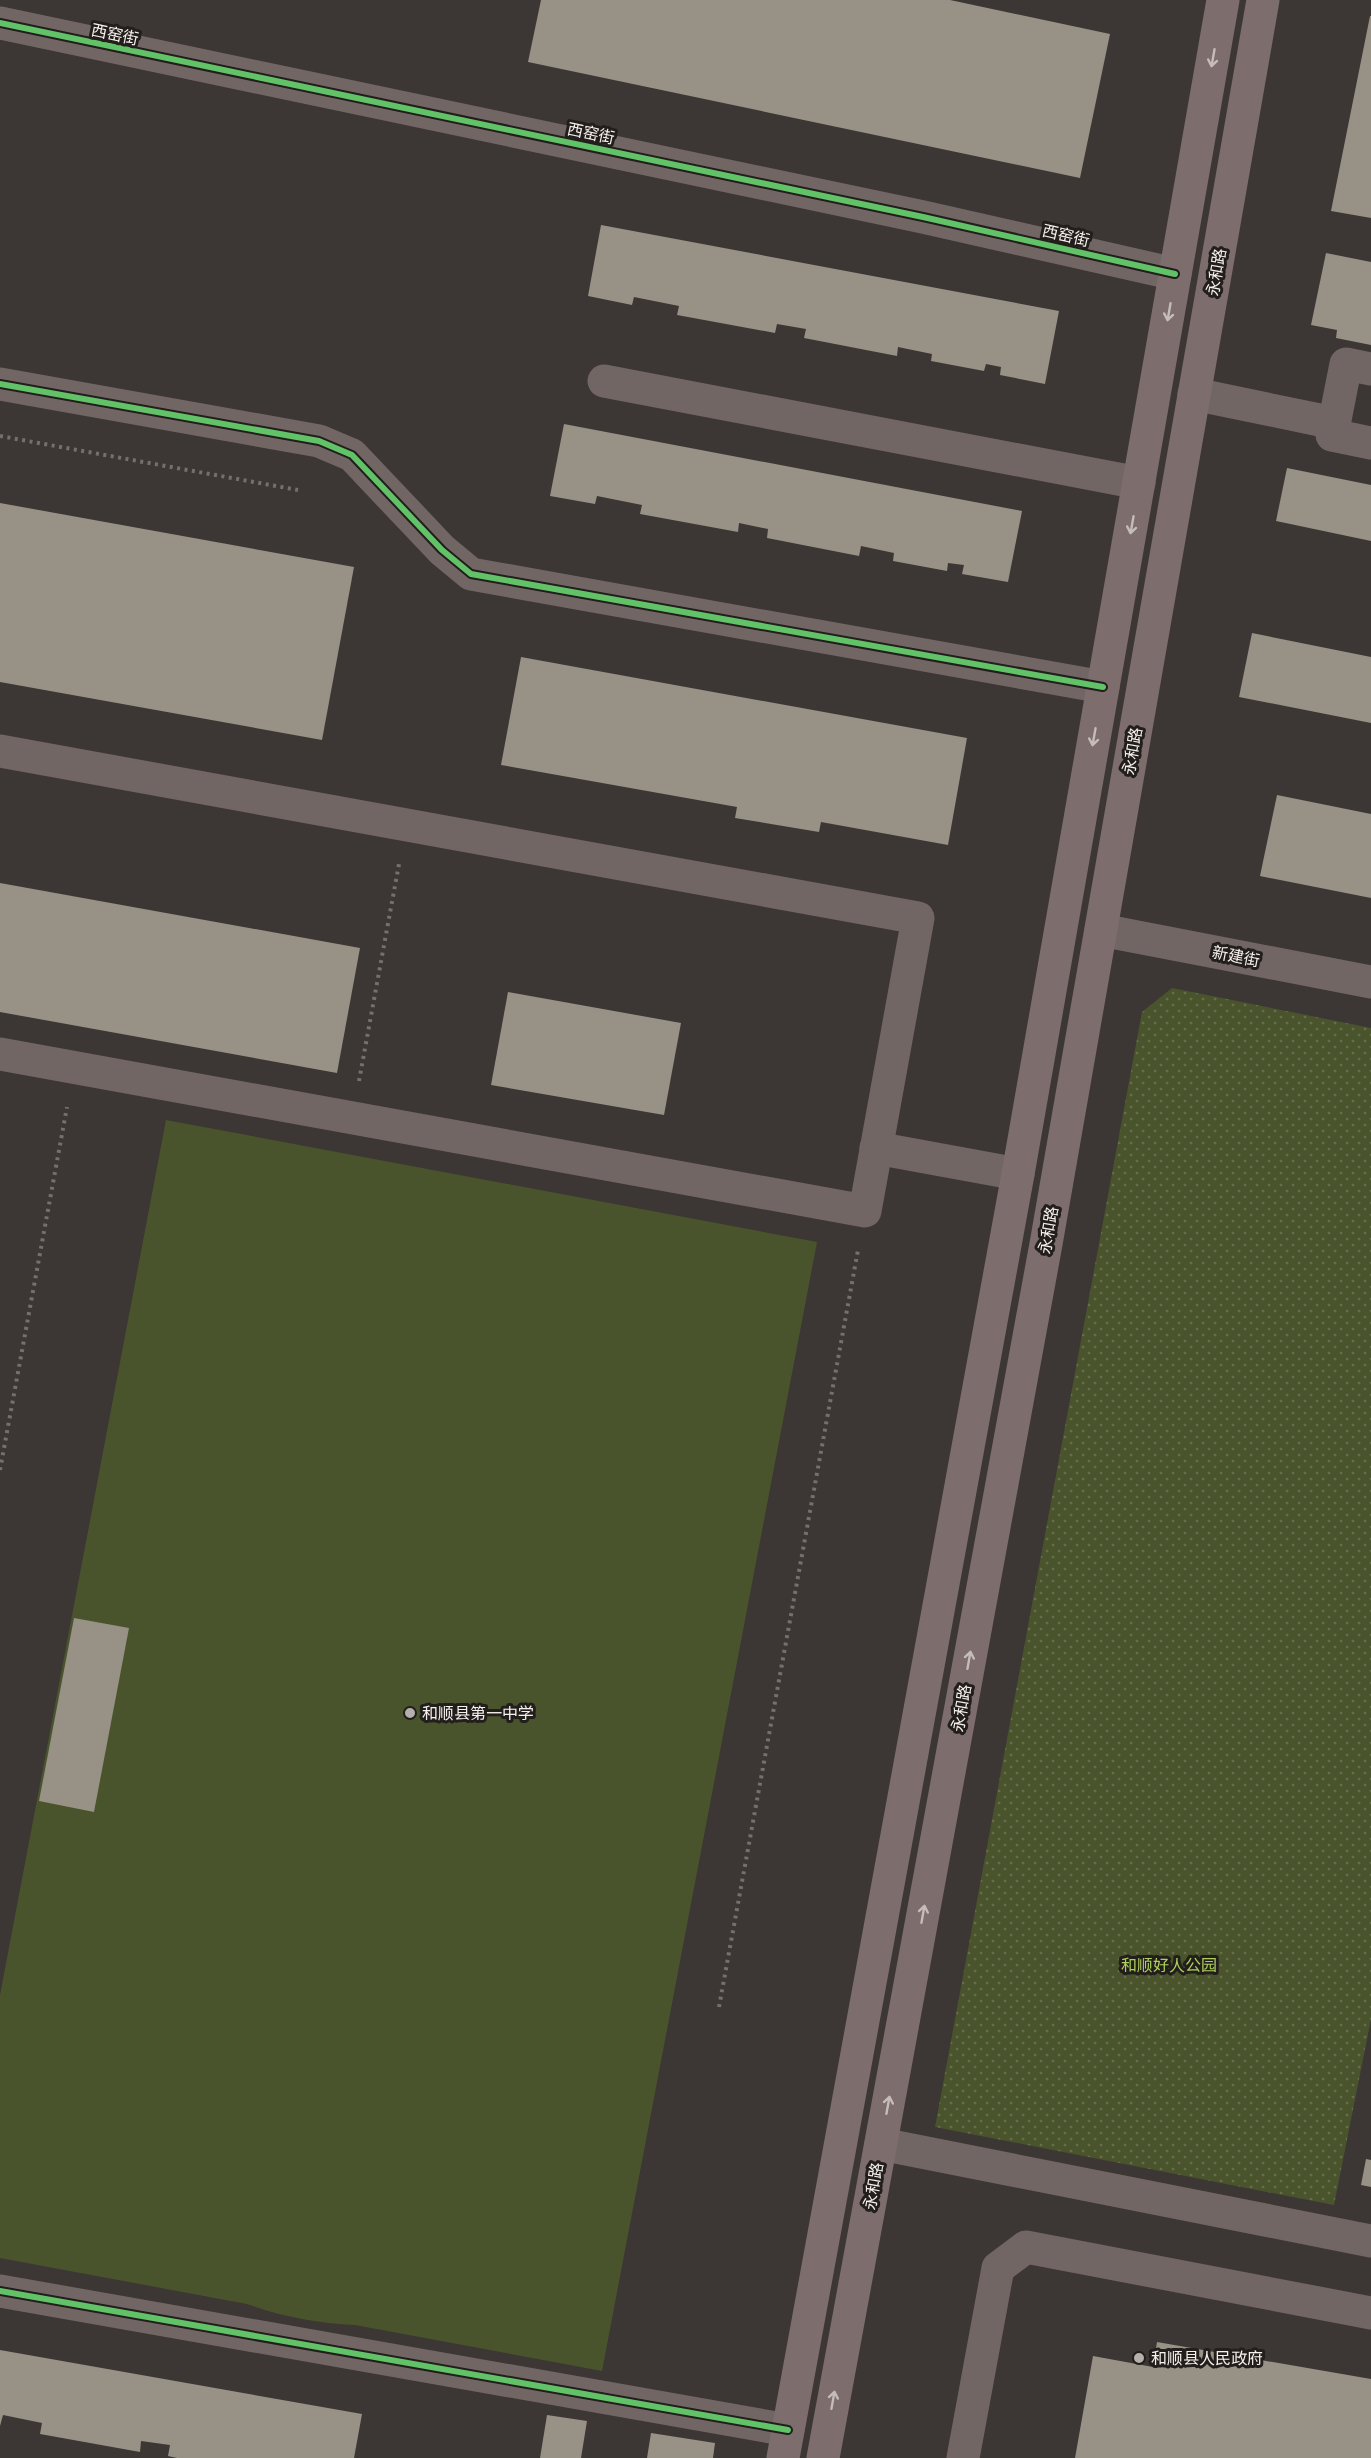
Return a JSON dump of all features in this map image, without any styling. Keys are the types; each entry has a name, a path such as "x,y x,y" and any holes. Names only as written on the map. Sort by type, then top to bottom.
{"main road":[{"path":"786,2444 1018,1174 1223,0"},
{"name":"永和路","path":"823,2458 1046,1244 1263,0"}],"street":[{"name":"西窑街","path":"11,16 1175,274"},
{"path":"1371,369 1346,364 1332,435 1371,443"},
{"path":"603,381 1139,483"},
{"path":"0,384 319,441 352,455 442,550 471,574 1103,687"},
{"path":"1194,394 1334,423"},
{"path":"0,751 918,918 865,1211 0,1054"},
{"name":"新建街","path":"1101,930 1371,982"},
{"path":"876,1148 1018,1174"},
{"path":"880,2144 1371,2241"},
{"path":"963,2458 998,2268 1026,2247 1371,2313"},
{"path":"0,2291 786,2444"}],"path":[{"path":"0,436 298,490"},
{"path":"352,1118 406,825"},
{"path":"0,1470 74,1068"},
{"path":"719,2007 865,1211"}],"green space":[{"name":"和顺好人公园","path":"1172,988 1371,1028 1371,2019 1334,2205 935,2127 1142,1012"},
{"path":"166,1120 817,1242 602,2371 355,2325 300,2319 247,2304 0,2258 0,1995"}],"building":[{"path":"541,0 950,0 1110,34 1080,178 528,62"},
{"path":"1371,16 1371,218 1331,211"},
{"path":"601,225 1059,311 1045,384 1000,375 1001,367 986,364 984,371 931,361 932,354 898,347 897,356 804,338 806,329 777,324 775,333 677,315 679,306 634,297 632,305 588,296"},
{"path":"1326,253 1371,262 1371,345 1336,338 1337,330 1311,325"},
{"path":"564,424 1022,511 1008,582 962,574 964,565 948,563 947,571 893,561 894,553 861,546 859,556 767,538 768,529 739,523 738,532 640,514 642,505 597,496 595,504 550,496"},
{"path":"1287,468 1371,485 1371,541 1276,521"},
{"path":"0,503 354,567 322,740 0,682"},
{"path":"1252,633 1371,657 1371,723 1239,697"},
{"path":"521,657 967,738 948,845 821,822 819,832 735,818 737,807 501,765"},
{"path":"1277,795 1371,814 1371,898 1260,876"},
{"path":"0,883 360,948 337,1073 0,1012"},
{"path":"508,992 681,1023 664,1115 491,1085"},
{"path":"74,1618 129,1628 94,1812 39,1801"},
{"path":"1366,2159 1371,2160 1371,2187 1361,2185"},
{"path":"1157,2342 1371,2379 1371,2458 1075,2458 1093,2356 1153,2367"},
{"path":"0,2350 362,2414 354,2458 177,2458 168,2456 170,2445 141,2441 140,2452 40,2434 42,2423 3,2415 0,2426"},
{"path":"547,2415 587,2421 581,2458 540,2458"},
{"path":"651,2433 715,2443 713,2458 647,2458"}],"cycle path":[{"path":"0,23 923,217 1175,274"},
{"path":"0,384 319,441 352,455 442,550 471,574 1103,687"},
{"path":"0,2291 788,2430"}],"place":[{"name":"和顺县第一中学","path":"410,1713"},
{"name":"和顺县人民政府","path":"1139,2358"}]}
